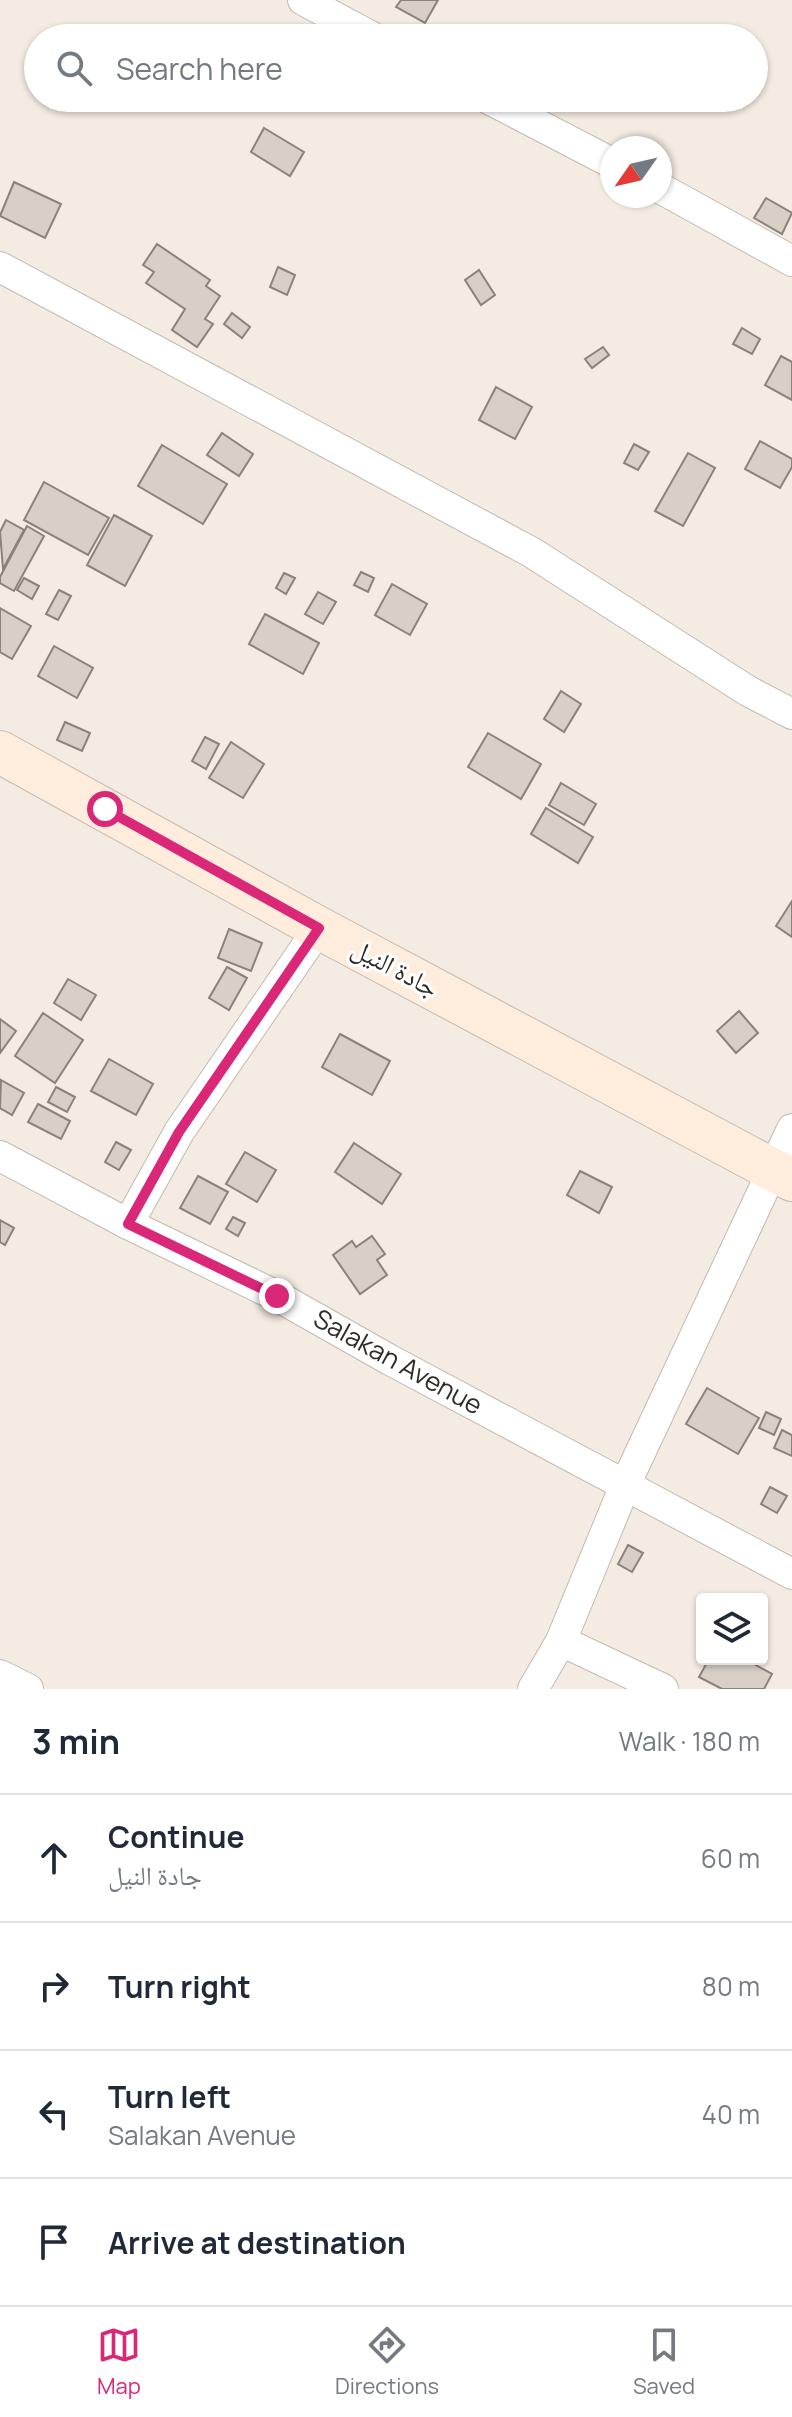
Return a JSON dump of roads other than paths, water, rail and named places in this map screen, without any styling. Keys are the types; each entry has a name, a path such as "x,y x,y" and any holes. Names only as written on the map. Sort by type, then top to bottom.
{"street":[{"path":"303,0 348,24"},
{"path":"514,112 600,157"},
{"path":"672,195 792,261"},
{"path":"0,267 531,552 748,691 792,714"},
{"name":"جادة النيل","path":"0,752 319,928 782,1174"},
{"path":"128,1224 179,1132 319,928"},
{"path":"533,1689 561,1641 626,1483 782,1174 792,1129"},
{"name":"Salakan Avenue","path":"0,1156 128,1224 277,1296 390,1360 792,1574"},
{"path":"561,1641 663,1689"},
{"path":"0,1675 28,1689"}]}
